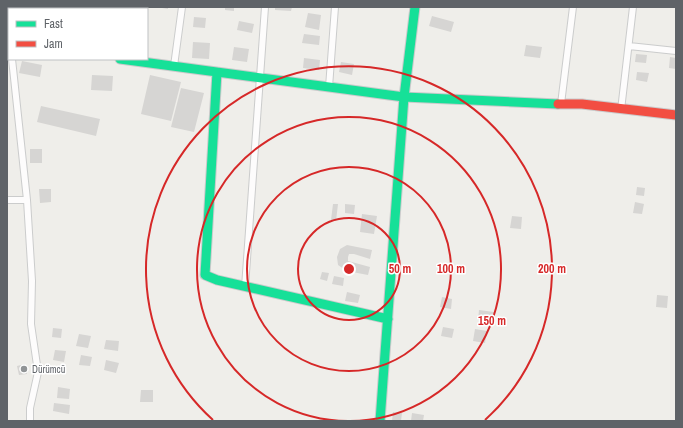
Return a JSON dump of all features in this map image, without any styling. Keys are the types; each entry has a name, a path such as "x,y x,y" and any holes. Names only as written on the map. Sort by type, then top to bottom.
{"street":[{"path":"174,66 182,7"},
{"path":"245,287 265,7"},
{"path":"329,87 335,7"},
{"path":"380,421 404,97 415,7"},
{"path":"561,104 573,7"},
{"path":"621,110 633,7"},
{"path":"629,46 676,51"},
{"path":"12,60 27,200 32,281 31,324 38,372 30,408 30,421"},
{"path":"128,60 404,97 582,104 621,110 676,115"},
{"path":"217,72 205,275 216,280 245,287 388,319"},
{"path":"7,200 27,200"}],"building":[{"path":"156,7 168,7 168,9"},
{"path":"225,7 234,7 234,11 225,10"},
{"path":"275,7 292,7 291,11 275,10"},
{"path":"308,13 321,15 319,30 305,27"},
{"path":"432,16 454,22 451,32 429,26"},
{"path":"194,17 206,18 205,28 193,27"},
{"path":"239,21 254,24 252,33 237,30"},
{"path":"304,34 320,36 319,45 302,43"},
{"path":"193,42 210,43 209,59 192,58"},
{"path":"526,45 542,47 540,58 524,56"},
{"path":"234,47 249,49 247,62 232,60"},
{"path":"636,54 647,55 646,63 635,62"},
{"path":"670,57 676,58 676,69 669,68"},
{"path":"304,58 320,60 319,70 303,68"},
{"path":"22,61 42,65 40,77 19,73"},
{"path":"341,62 354,64 352,75 339,72"},
{"path":"637,72 649,73 647,82 636,80"},
{"path":"92,75 113,76 112,91 91,90"},
{"path":"150,75 181,82 171,121 141,114"},
{"path":"181,88 204,93 194,132 171,127"},
{"path":"41,106 100,119 96,136 37,122"},
{"path":"30,149 42,149 42,163 30,163"},
{"path":"637,187 645,188 644,196 636,195"},
{"path":"39,189 51,189 51,202 40,203"},
{"path":"635,202 644,204 642,214 633,213"},
{"path":"333,204 338,204 336,221 331,220"},
{"path":"345,204 355,205 354,214 345,213"},
{"path":"362,214 377,216 374,234 360,232"},
{"path":"512,216 522,217 521,229 510,228"},
{"path":"347,245 372,250 370,259 354,254 349,254 348,257 348,261 370,267 368,275 347,271 338,265 337,257 340,249"},
{"path":"322,272 329,273 327,281 320,279"},
{"path":"334,276 344,278 343,286 332,284"},
{"path":"347,292 360,295 358,303 345,301"},
{"path":"657,295 668,296 667,308 656,307"},
{"path":"442,297 452,299 451,309 440,307"},
{"path":"479,310 494,312 493,322 478,320"},
{"path":"443,327 454,329 452,338 441,336"},
{"path":"53,328 62,329 61,338 52,337"},
{"path":"475,329 487,331 485,343 473,341"},
{"path":"79,334 91,336 88,348 76,346"},
{"path":"106,340 119,341 118,351 104,349"},
{"path":"55,350 66,351 64,362 53,360"},
{"path":"81,355 92,357 90,366 79,365"},
{"path":"106,360 119,363 116,373 104,370"},
{"path":"25,364 27,374 19,375 17,366"},
{"path":"58,387 70,389 69,399 57,398"},
{"path":"141,390 153,390 153,402 140,402"},
{"path":"54,403 70,405 69,414 53,411"},
{"path":"393,412 402,413 401,421 392,421"},
{"path":"412,413 424,415 423,421 411,421"}],"traffic: fast":[{"path":"380,421 404,97 415,7"},
{"path":"127,60 404,97 558,104"},
{"path":"217,72 205,275 217,280 388,319"}],"traffic: jam":[{"path":"558,104 582,104 676,115"}],"place":[{"name":"Dürümcü","path":"24,369"}]}
